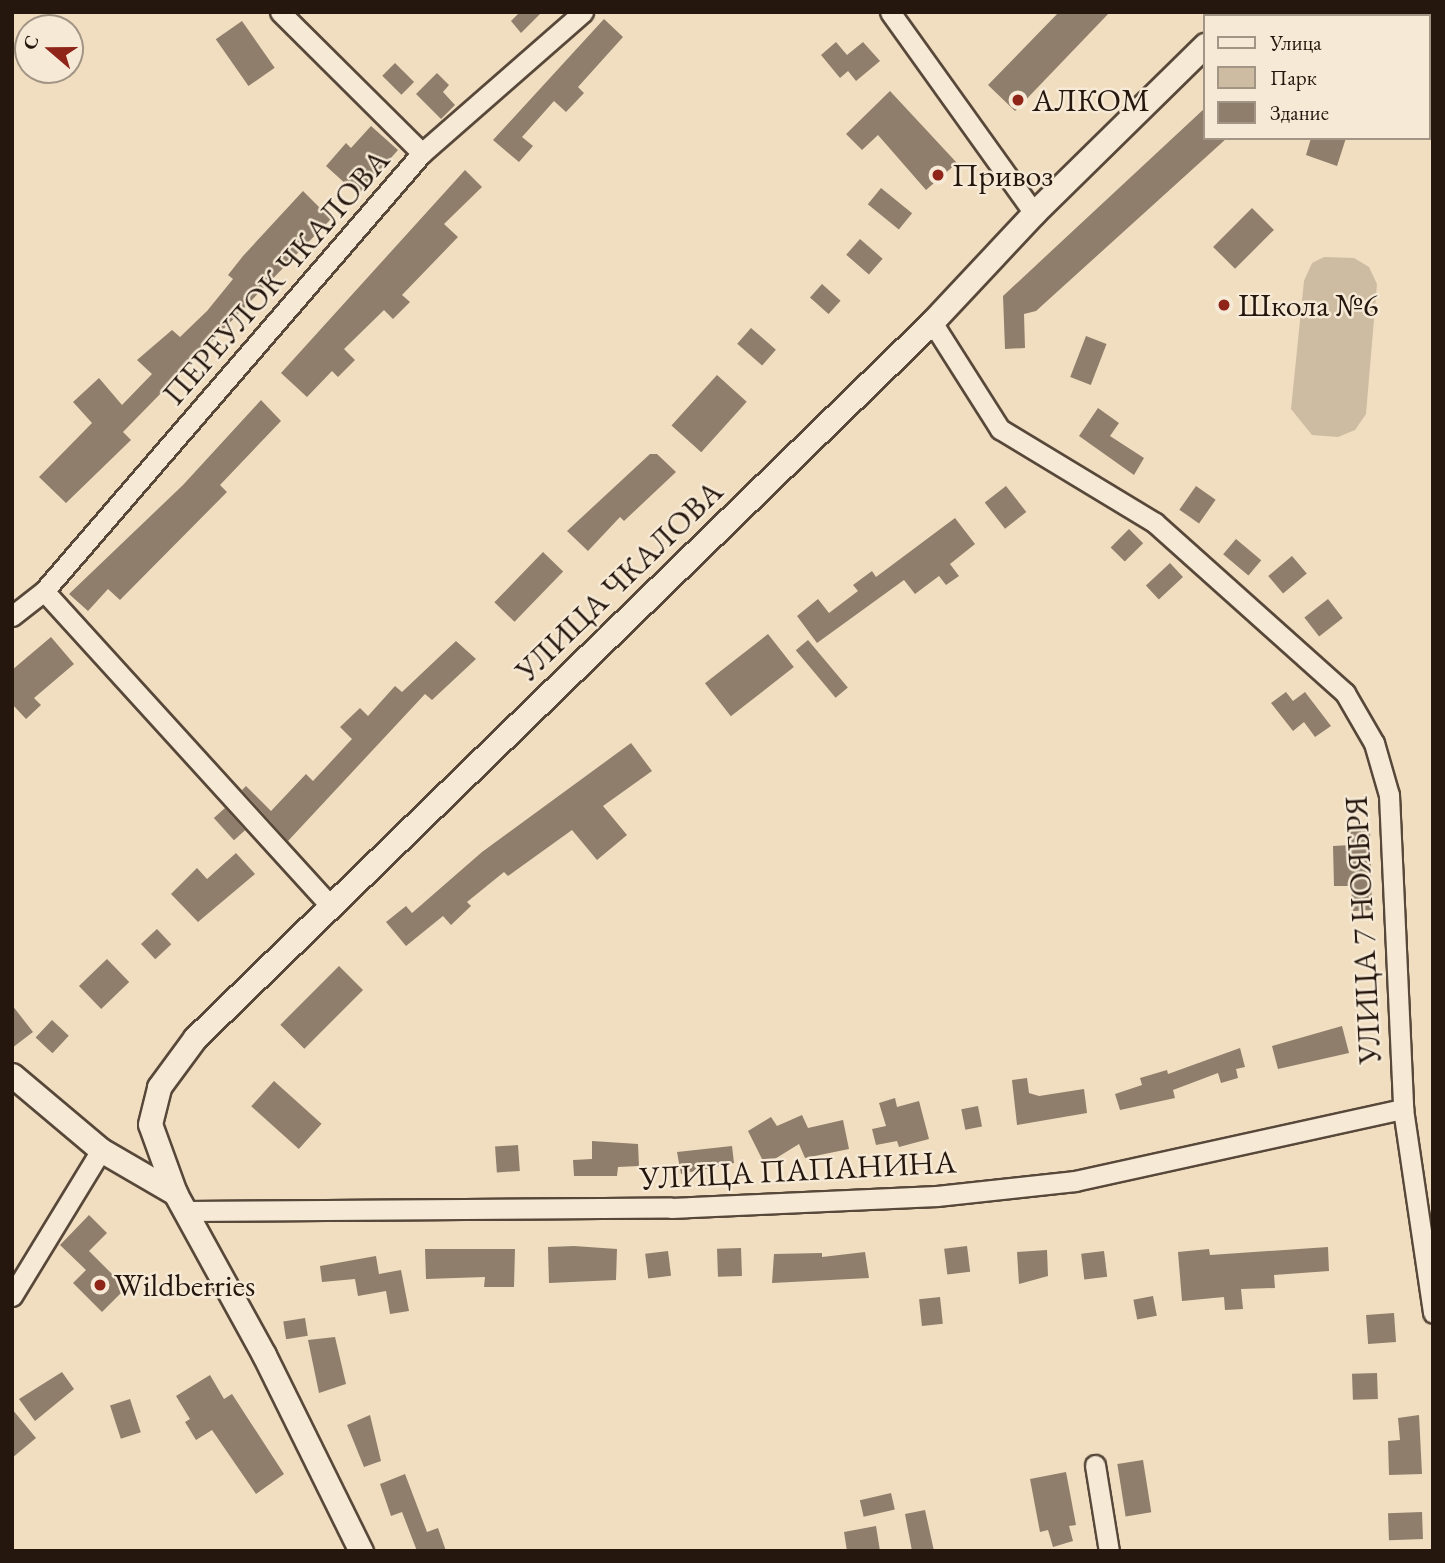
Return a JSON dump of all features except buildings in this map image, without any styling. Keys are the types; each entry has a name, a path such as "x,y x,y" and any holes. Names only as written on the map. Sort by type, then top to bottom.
{"street":[{"name":"ПЕРЕУЛОК ЧКАЛОВА","path":"12,615 44,591 422,153 280,12"},
{"path":"422,153 583,12"},
{"path":"890,12 1034,214"},
{"name":"УЛИЦА ЧКАЛОВА","path":"360,1551 181,1202 150,1124 159,1087 195,1038 932,322 1034,214 1204,46"},
{"name":"УЛИЦА 7 НОЯБРЯ","path":"932,322 1000,429 1155,523 1345,693 1374,743 1389,795 1403,1109 1433,1313"},
{"path":"44,591 330,905"},
{"path":"12,1075 101,1150 181,1202"},
{"name":"УЛИЦА ПАПАНИНА","path":"181,1202 671,1208 937,1196 1075,1181 1403,1109"},
{"path":"12,1296 101,1150"},
{"path":"1095,1465 1109,1551"}],"green space":[{"path":"1324,257 1354,258 1369,267 1377,284 1366,414 1355,430 1338,437 1312,435 1291,409 1304,281 1312,263"}],"place":[{"name":"АЛКОМ","path":"1018,100"},
{"name":"Привоз","path":"938,175"},
{"name":"Школа №6","path":"1224,305"},
{"name":"Wildberries","path":"100,1285"}]}
